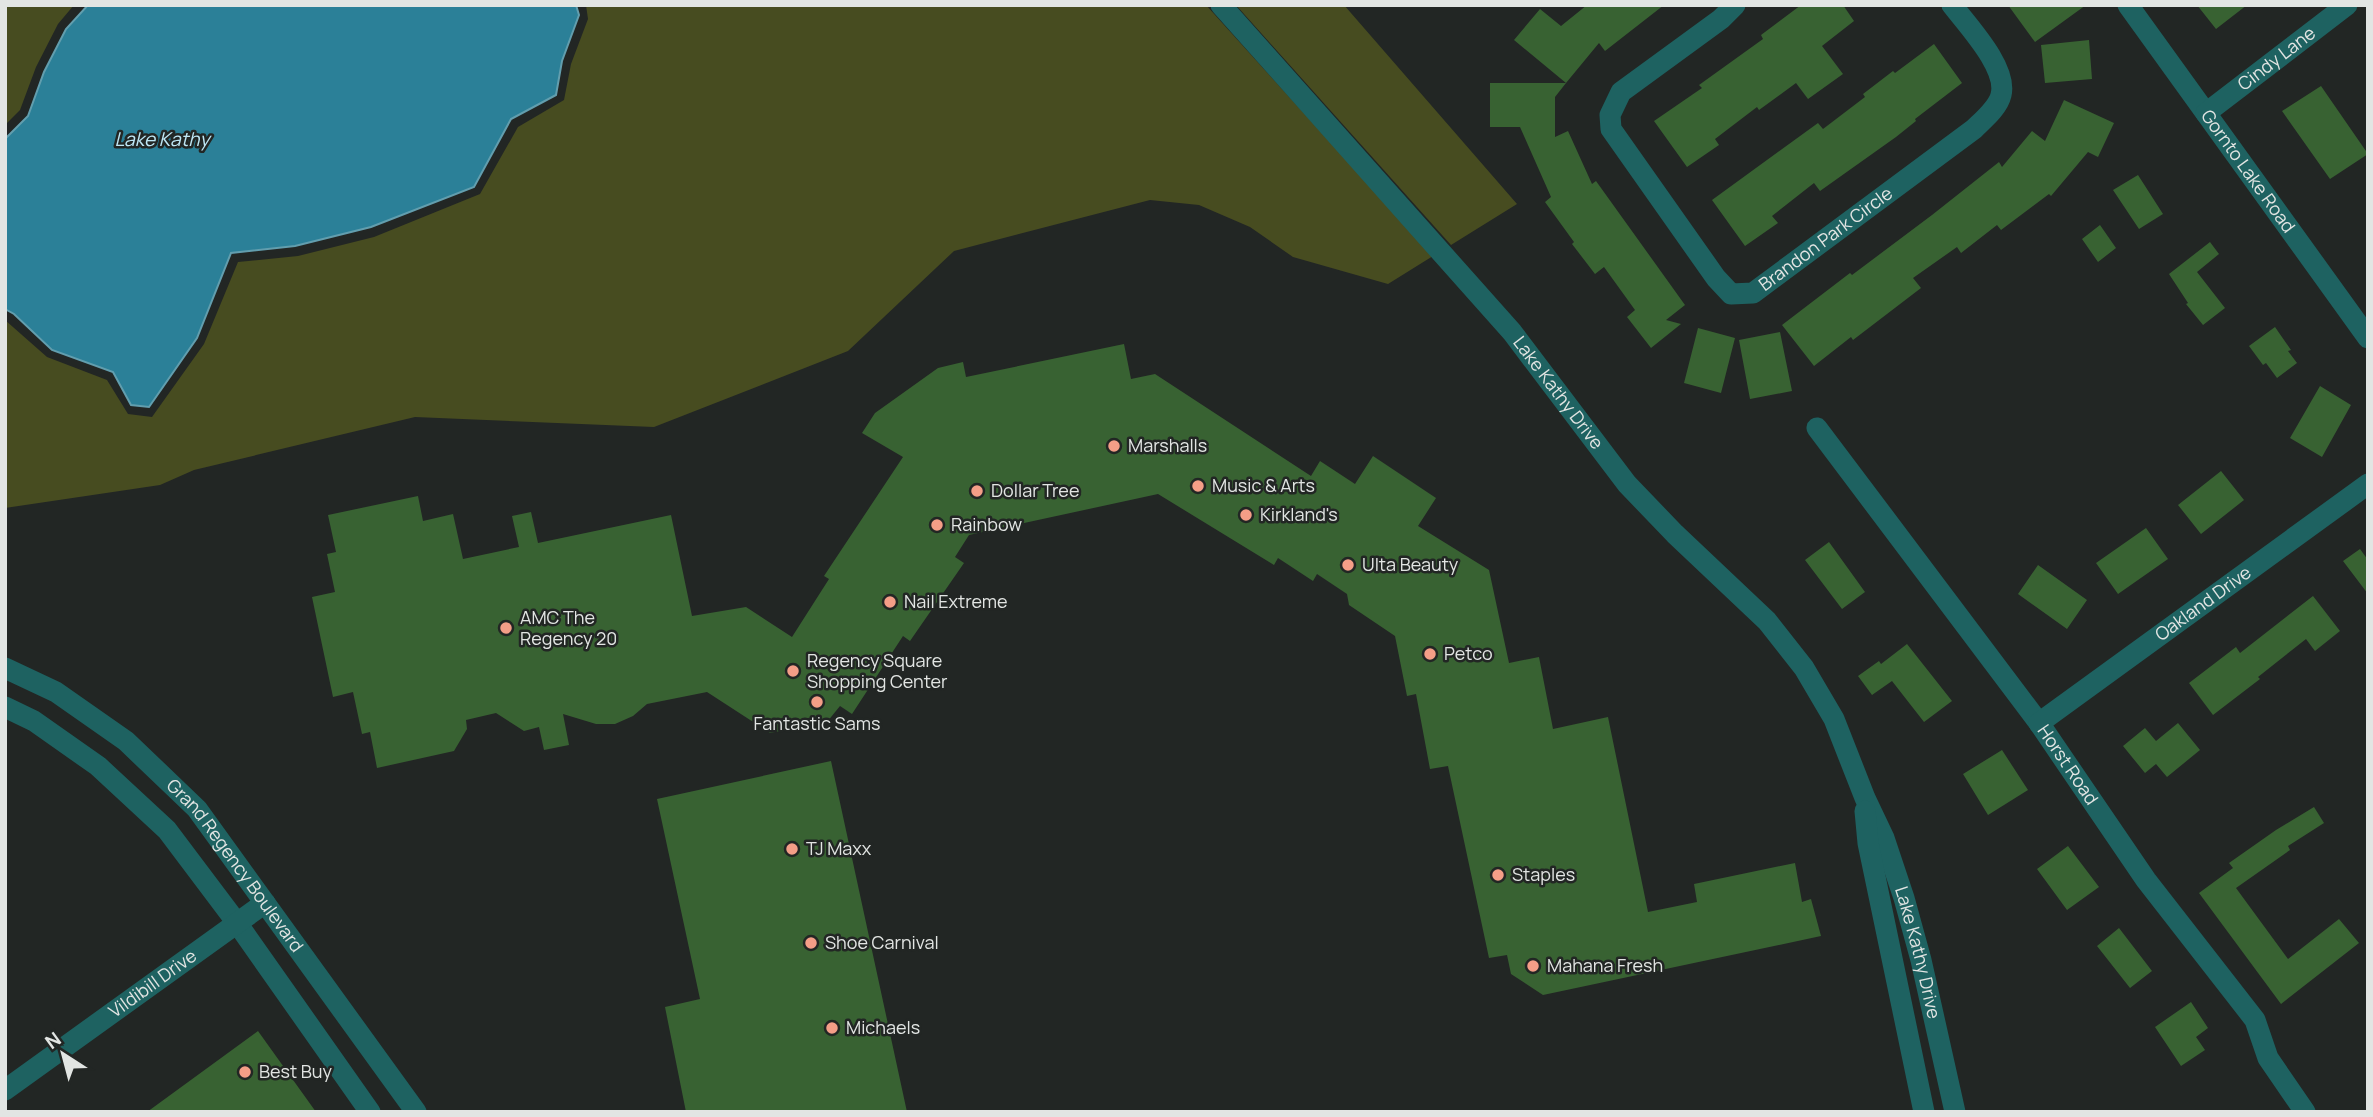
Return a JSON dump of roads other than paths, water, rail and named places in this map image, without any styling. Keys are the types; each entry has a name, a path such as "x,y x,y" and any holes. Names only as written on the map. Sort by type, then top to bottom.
{"street":[{"name":"Lake Kathy Drive","path":"1221,5 1504,323 1627,484 1675,534 1767,621 1804,668 1835,719 1865,798 1884,838 1921,960 1955,1112"},
{"name":"Brandon Park Circle","path":"1735,5 1721,19 1621,92 1610,115 1611,130 1716,278 1731,294 1753,293 1974,129 1989,115 2001,95 1999,69 1952,5"},
{"name":"Gornto Lake Road","path":"2128,5 2368,338"},
{"name":"Cindy Lane","path":"2206,113 2347,5"},
{"name":"Horst Road","path":"1817,428 2039,723 2146,880 2255,1020 2269,1058 2305,1112"},
{"name":"Oakland Drive","path":"2039,723 2368,484"},
{"name":"Grand Regency Boulevard","path":"5,668 56,692 126,741 197,808 416,1112"},
{"path":"34,721 56,692"},
{"name":"Grand Regency Boulevard","path":"5,707 34,721 98,766 167,830 237,923 370,1112"},
{"name":"Lake Kathy Drive","path":"1865,798 1868,843 1924,1112"},
{"name":"Vildibill Drive","path":"5,1090 265,902"}],"water":[{"name":"Lake Kathy","path":"88,5 576,5 579,15 562,61 556,95 511,119 474,187 371,227 295,246 231,253 197,338 149,407 131,405 113,372 52,350 14,314 5,309 5,139 28,116 44,72 66,29"}],"place":[{"name":"Marshalls","path":"1114,446"},
{"name":"Music & Arts","path":"1198,486"},
{"name":"Dollar Tree","path":"977,491"},
{"name":"Kirkland's","path":"1246,515"},
{"name":"Rainbow","path":"937,525"},
{"name":"Ulta Beauty","path":"1348,565"},
{"name":"Nail Extreme","path":"890,602"},
{"name":"AMC The Regency 20","path":"506,628"},
{"name":"Petco","path":"1430,654"},
{"name":"Regency Square Shopping Center","path":"793,671"},
{"name":"Fantastic Sams","path":"817,702"},
{"name":"TJ Maxx","path":"792,849"},
{"name":"Staples","path":"1498,875"},
{"name":"Shoe Carnival","path":"811,943"},
{"name":"Mahana Fresh","path":"1533,966"},
{"name":"Michaels","path":"832,1028"},
{"name":"Best Buy","path":"245,1072"}]}
